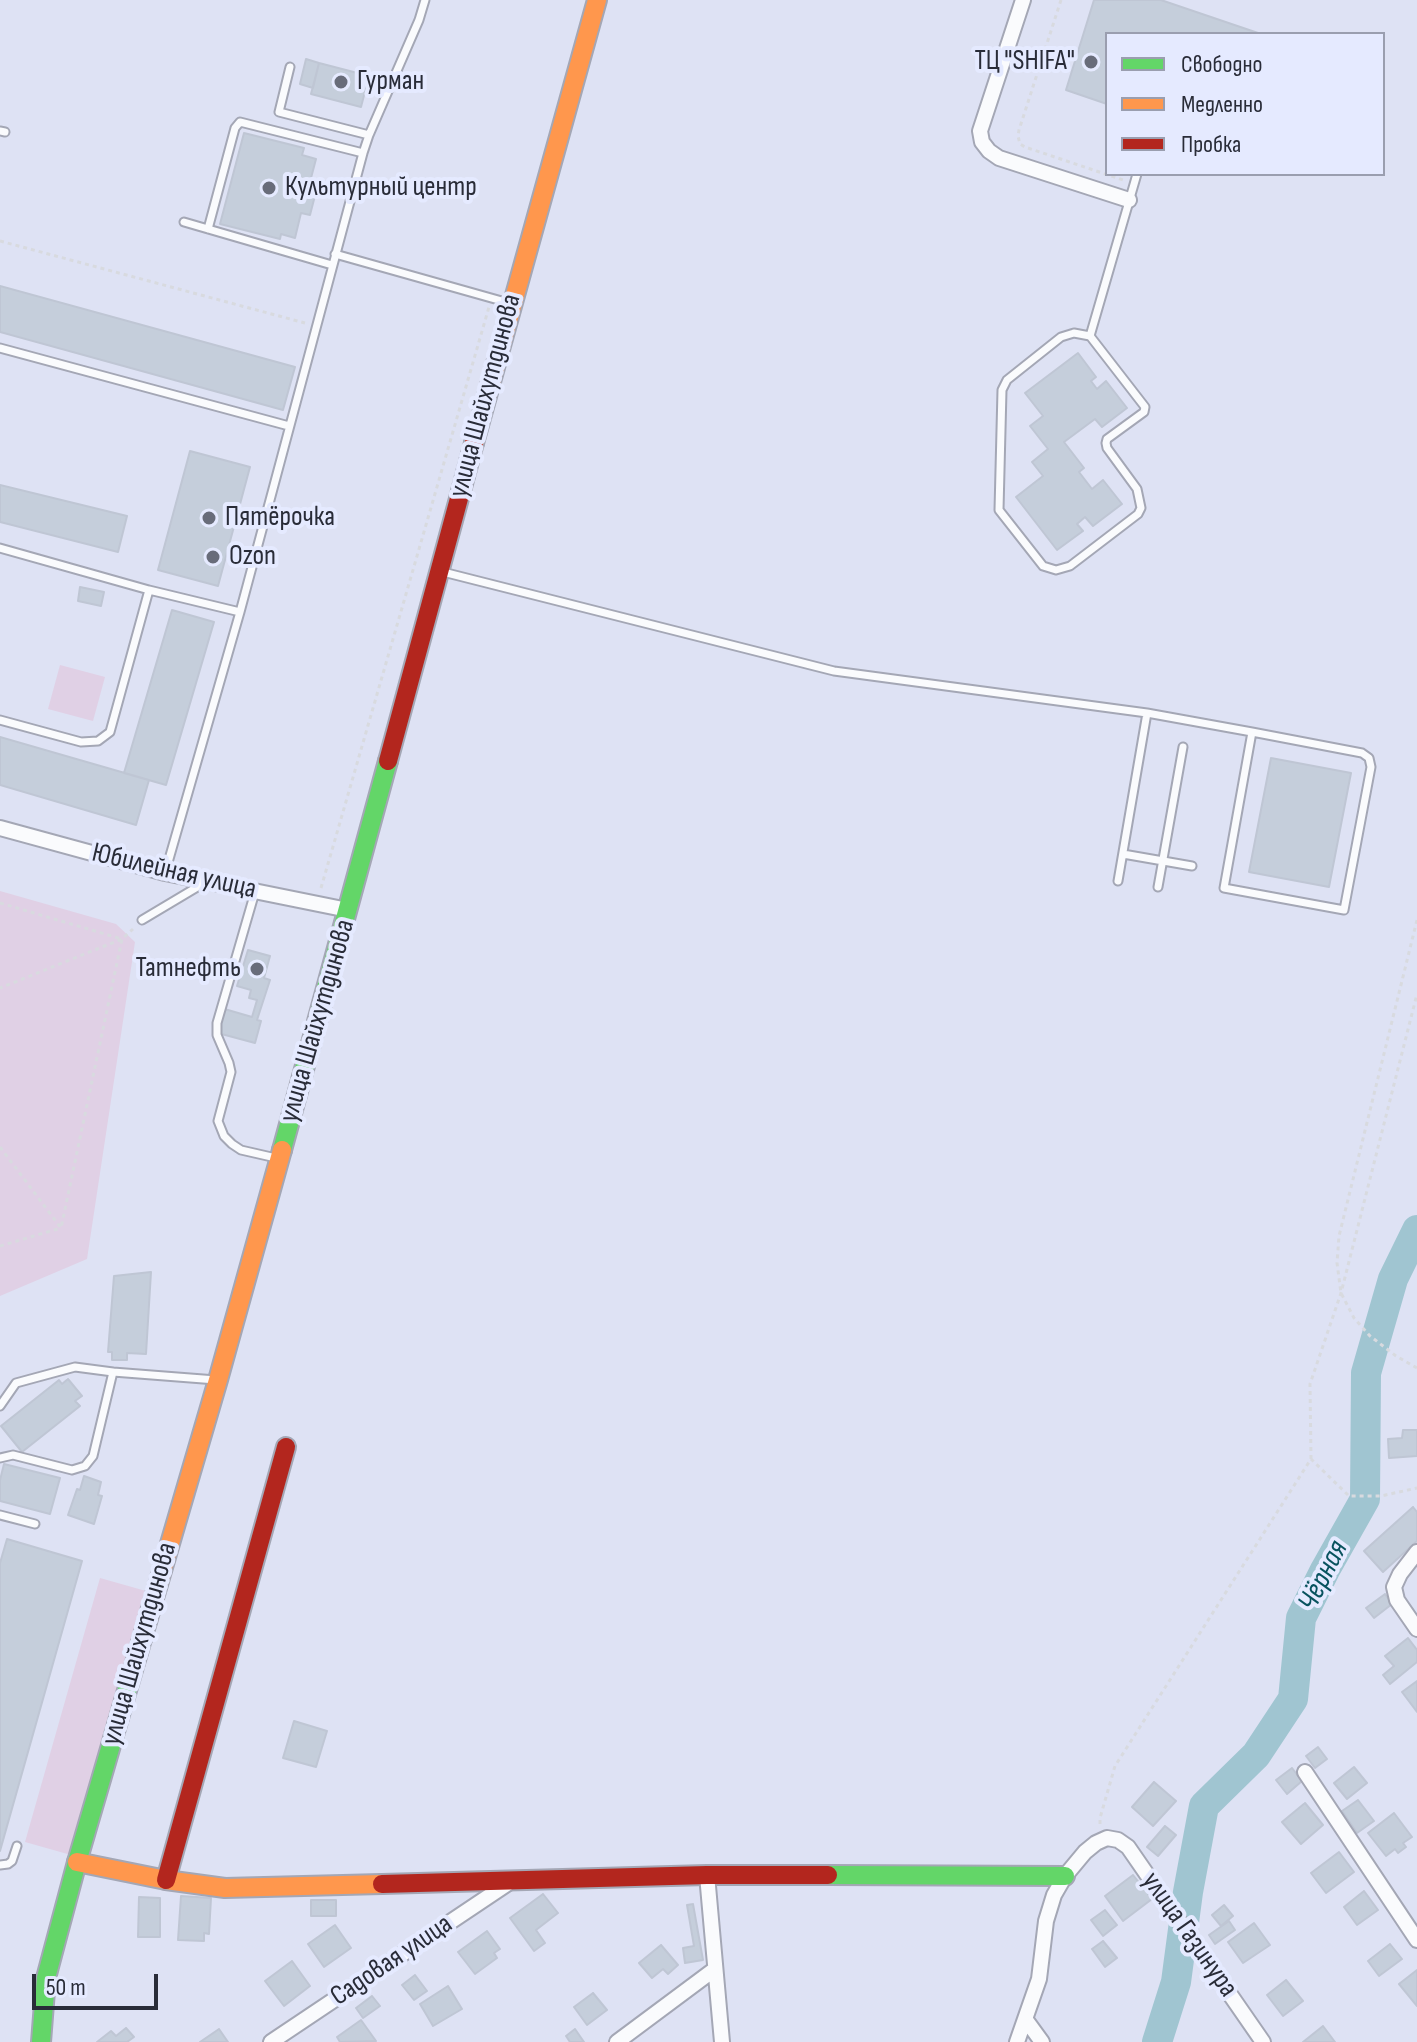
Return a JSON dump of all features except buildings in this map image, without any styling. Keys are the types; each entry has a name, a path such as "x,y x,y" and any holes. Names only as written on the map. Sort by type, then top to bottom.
{"main road":[{"name":"улица Шайхутдинова","path":"41,2042 46,1978 77,1862 218,1380 511,304 597,0"},
{"path":"166,1880 286,1447"},
{"path":"77,1862 225,1888 707,1875 1065,1876"}],"street":[{"path":"1023,0 980,131 982,142 999,158 1129,200"},
{"name":"Юбилейная улица","path":"0,828 165,873 348,910"},
{"path":"1417,1552 1394,1587 1397,1600 1417,1629"},
{"path":"1305,1772 1417,1940"},
{"path":"1017,2042 1039,1979 1048,1913 1054,1895 1065,1876 1090,1847 1107,1838"},
{"name":"улица Газинура","path":"1107,1838 1118,1840 1128,1847 1263,2042"},
{"path":"707,1875 722,2042"},
{"name":"Садовая улица","path":"271,2042 513,1880"},
{"path":"617,2042 715,1969"},
{"path":"1026,2020 1042,2042"}],"lane":[{"path":"165,873 240,612 363,153 425,0"},
{"path":"290,67 279,112 369,135"},
{"path":"208,229 235,128 240,122 363,153"},
{"path":"1090,336 1136,176"},
{"path":"184,222 332,265"},
{"path":"335,254 511,304"},
{"path":"1074,333 1090,336 1145,407 1144,412 1107,439 1106,443 1137,489 1141,508 1138,514 1070,566 1048,569 999,510 1002,390 1007,380 1061,337 1074,333"},
{"path":"0,348 289,426"},
{"path":"0,548 240,612"},
{"path":"439,570 834,671 1147,713 1362,753 1369,758 1371,767 1342,921"},
{"path":"0,720 81,742 105,738 110,732 149,590"},
{"path":"1118,881 1147,713"},
{"path":"1222,900 1252,732"},
{"path":"1158,887 1183,747"},
{"path":"1123,854 1192,866"},
{"path":"142,920 206,882"},
{"path":"1224,888 1344,910"},
{"path":"255,892 217,1023 217,1035 231,1072 218,1121 224,1136 241,1150 279,1159"},
{"path":"0,1406 16,1383 75,1367 218,1380"},
{"path":"0,1458 13,1455 72,1470 85,1466 93,1456 113,1372"},
{"path":"0,1515 35,1524"},
{"path":"0,1865 12,1861 17,1846"}],"path":[{"path":"1061,0 1019,130 1020,144 1105,174"},
{"path":"1110,176 1134,184"},
{"path":"0,241 316,326"},
{"path":"317,904 492,298"},
{"path":"0,903 122,939"},
{"path":"0,988 122,939 142,920"},
{"path":"1417,920 1339,1236 1337,1263 1341,1293 1354,1318 1370,1336 1417,1368"},
{"path":"61,1228 122,939"},
{"path":"1107,1838 1100,1818 1115,1766 1311,1459 1310,1384 1341,1293 1417,994"},
{"path":"0,1147 61,1228"},
{"path":"0,1246 61,1228"},
{"path":"1311,1459 1349,1496 1381,1496 1417,1488"}],"shaded area":[{"path":"60,665 105,677 93,721 48,709"},
{"path":"0,891 116,924 135,942 87,1259 0,1296"},
{"path":"100,1578 146,1591 71,1855 25,1842"}],"waterway":[{"name":"Чёрная","path":"1157,2042 1176,1982 1204,1806 1256,1755 1293,1699 1301,1618 1365,1499 1366,1373 1393,1279 1417,1230"}],"traffic: fast":[{"path":"282,1150 388,761"},
{"path":"41,2042 46,1978 142,1639"},
{"path":"828,1875 1065,1876"}],"traffic: slow":[{"path":"474,443 597,0"},
{"path":"142,1639 282,1150"},
{"path":"77,1862 225,1888 382,1884"}],"traffic: jam":[{"path":"388,761 474,443"},
{"path":"166,1880 286,1447"},
{"path":"382,1884 707,1875 828,1875"}],"place":[{"name":"ТЦ \"SHIFA\"","path":"1091,62"},
{"name":"Гурман","path":"341,82"},
{"name":"Культурный центр","path":"269,188"},
{"name":"Пятёрочка","path":"209,518"},
{"name":"Ozon","path":"213,557"},
{"name":"Татнефть","path":"257,969"}]}
